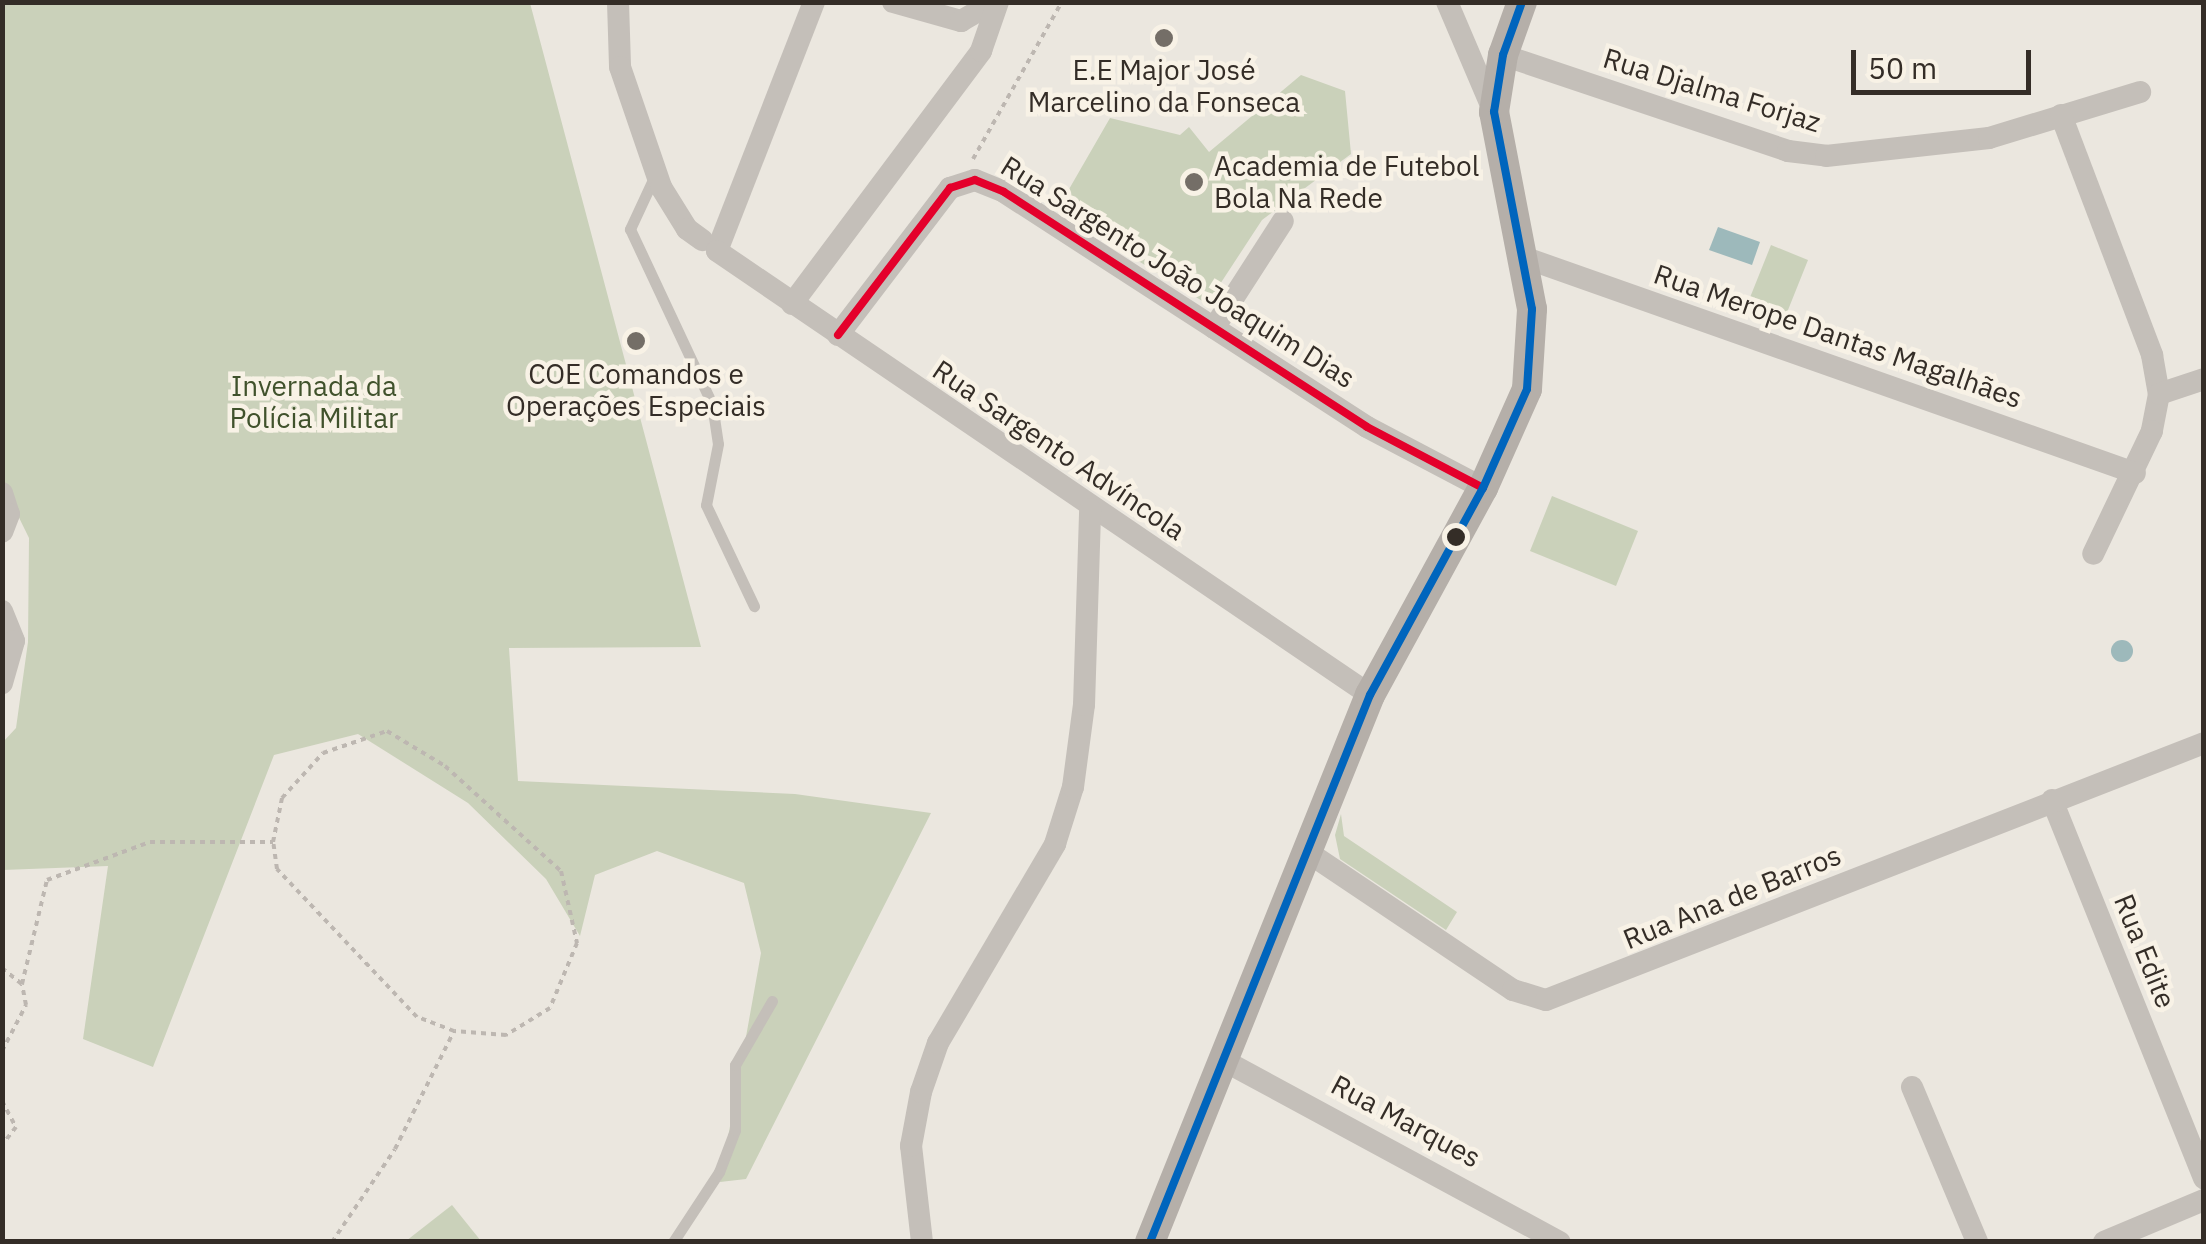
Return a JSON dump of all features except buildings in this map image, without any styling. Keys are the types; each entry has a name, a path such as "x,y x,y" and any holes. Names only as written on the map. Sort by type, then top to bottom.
{"main road":[{"path":"1150,1242 1370,695 1518,417 1534,352 1494,112 1503,55 1522,2"}],"street":[{"name":"Rua Sargento Advíncola","path":"618,2 620,66 656,174 675,212 710,245 1090,509 1370,695"},
{"path":"710,245 814,2"},
{"path":"893,2 961,21 996,2"},
{"path":"792,304 981,51 996,2"},
{"path":"1448,2 1494,112"},
{"name":"Rua Djalma Forjaz","path":"1503,55 1788,151 1826,156 1989,138 2140,92"},
{"path":"2062,115 2152,354 2160,394 2135,473 2094,554"},
{"name":"Rua Sargento João Joaquim Dias","path":"838,335 959,184 975,180 996,187 1367,428 1483,488"},
{"path":"1214,328 1283,221"},
{"name":"Rua Merope Dantas Magalhães","path":"1520,256 2135,473"},
{"path":"2160,394 2204,380"},
{"path":"2,492 9,514 2,532"},
{"path":"922,1242 912,1146 921,1092 938,1042 1055,844 1074,786 1084,705 1090,509"},
{"path":"2,612 14,641 2,682"},
{"name":"Rua Ana de Barros","path":"1306,851 1513,990 1546,1000 2204,743"},
{"name":"Rua Edite","path":"2052,800 2204,1179"},
{"name":"Rua Marques","path":"1221,1059 1560,1242"},
{"path":"1912,1086 1977,1242"},
{"path":"2104,1242 2204,1200"}],"lane":[{"path":"656,174 630,229 712,404 718,444 706,505 754,606"},
{"path":"673,1242 719,1172 735,1130 735,1066 772,1001"}],"path":[{"path":"959,184 1062,2"},
{"path":"387,731 445,766 561,870 577,944 550,1008 506,1035 454,1030 417,1017 277,869 273,842 282,798 322,754 387,731"},
{"path":"2,1051 26,1005 22,984 48,880 150,842 273,842"},
{"path":"2,968 22,984"},
{"path":"332,1242 395,1149 454,1030"},
{"path":"2,1101 16,1128 2,1145"}],"green space":[{"name":"Invernada da Polícia Militar","path":"3,3 530,3 701,647 509,648 518,781 795,794 931,813 746,1179 720,1182 761,953 744,883 657,851 595,875 580,936 546,879 468,803 358,734 274,755 153,1067 83,1039 108,866 3,870 3,742 16,728 28,642 29,538 3,485"},
{"name":"Academia de Futebol Bola Na Rede","path":"1301,75 1345,91 1351,154 1262,220 1207,304 1057,210 1110,118 1180,135 1189,127 1209,152"},
{"path":"1771,245 1808,260 1784,320 1747,305"},
{"path":"1552,496 1638,531 1616,586 1530,551"},
{"path":"1341,814 1344,836 1457,912 1446,930 1340,859 1335,835"},
{"path":"452,1205 481,1241 406,1241"}],"water":[{"path":"1718,227 1760,242 1752,265 1709,250"},
{"path":"2122,640 2130,643 2130,659 2122,662 2114,659 2111,651 2114,643"}],"transit line":[{"path":"1150,1242 1370,695 1483,488 1527,389 1532,309 1494,112 1503,55 1522,2"},
{"path":"838,335 950,188 975,180 1004,192 1367,427 1483,488"}],"place":[{"name":"E.E Major José Marcelino da Fonseca","path":"1164,38"},
{"name":"Academia de Futebol Bola Na Rede","path":"1194,182"},
{"name":"COE Comandos e Operações Especiais","path":"636,341"}]}
